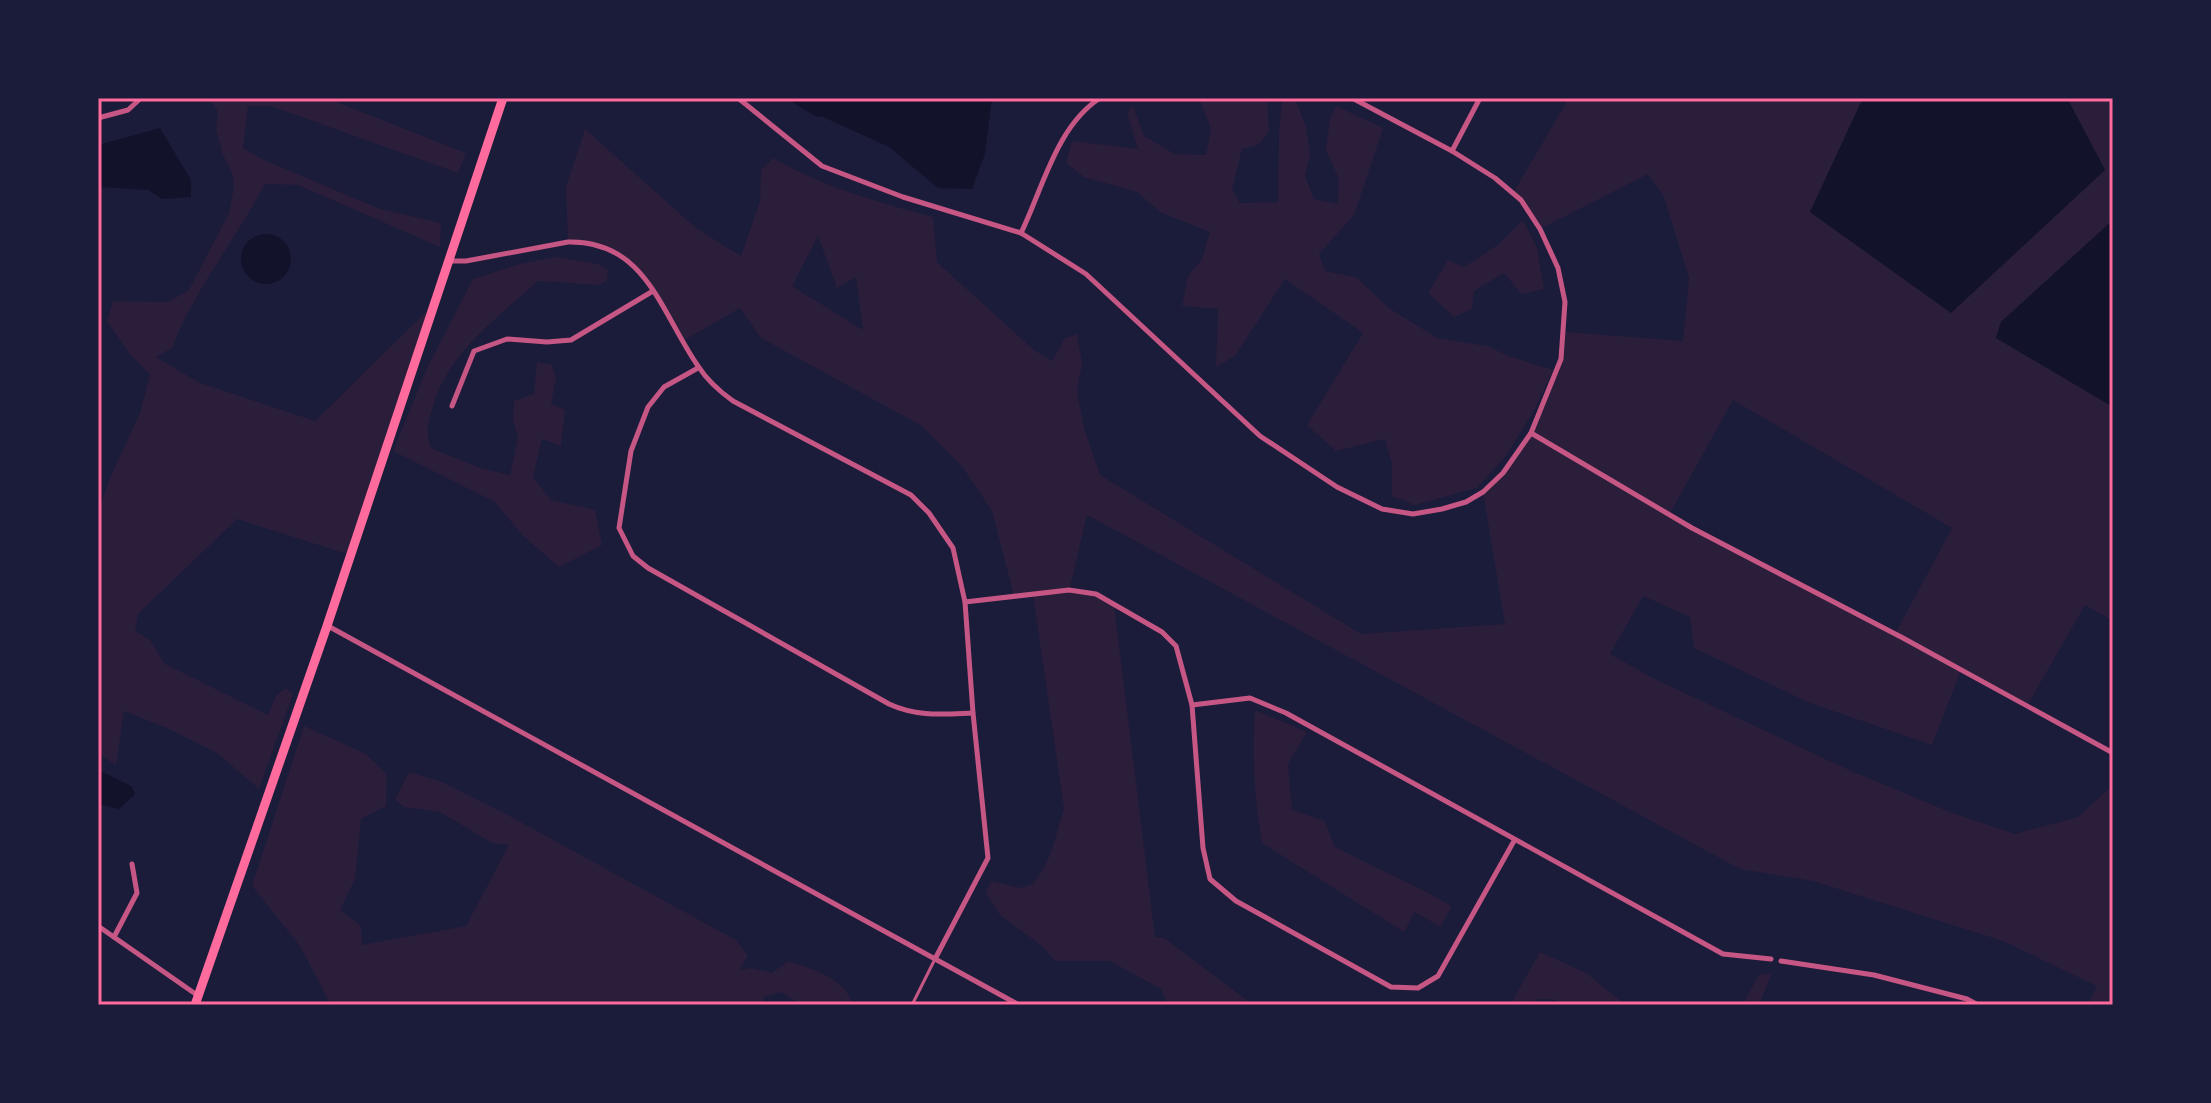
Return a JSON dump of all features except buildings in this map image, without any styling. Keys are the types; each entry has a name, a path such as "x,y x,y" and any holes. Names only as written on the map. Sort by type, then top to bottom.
{"main road":[{"path":"196,1000 327,626 503,98"}],"street":[{"path":"98,118 128,110 141,98"},
{"path":"738,98 822,166 879,189 1021,233 1086,274 1260,436 1337,487 1382,509 1413,514 1442,509 1466,502 1483,492 1503,473 1531,433 1561,359 1565,302 1558,268 1540,229 1521,200 1495,178 1452,151 1352,98"},
{"path":"1021,233 1071,126 1100,98"},
{"path":"1452,151 1480,98"},
{"path":"448,261 466,261 550,244 581,242 617,253 635,266 698,368 714,386 733,401 911,495 929,513 953,548 965,602 988,858 935,959"},
{"path":"452,406 474,351 507,339 571,340 653,291"},
{"path":"698,368 664,387 648,407 636,433 619,528 633,556 648,568 889,704 923,715 973,713"},
{"path":"1531,433 1692,528 1903,638 2113,753"},
{"path":"965,602 1069,590 1096,594 1162,632 1176,646 1192,705 1203,848 1210,879 1236,901 1391,987 1418,988 1438,976 1514,841"},
{"path":"327,626 1019,1005"},
{"path":"1192,705 1250,698 1286,713 1723,954 1771,959"},
{"path":"114,937 137,893 132,864"},
{"path":"98,926 196,1000"},
{"path":"1781,961 1874,975 1978,1005"}],"lane":[{"path":"912,1005 935,959"}],"shaded area":[{"path":"208,98 326,98 466,153 458,173 271,106 248,106 243,148 264,160 380,209 441,223 440,247 298,185 265,184 203,285 172,348 156,357 200,383 315,421 434,304 350,555 237,519 138,614 135,631 150,640 165,664 268,715 276,696 286,688 293,694 259,789 217,753 124,711 116,765 98,754 98,513 109,480 140,413 150,375 128,352 107,321 113,301 168,302 189,290 229,213 234,187 232,173 216,129 218,112"},
{"path":"785,98 992,98 985,154 972,189 938,188 889,147 817,117"},
{"path":"1199,98 1267,98 1269,132 1258,145 1242,149 1232,190 1240,203 1278,202 1282,101 1295,98 1306,127 1310,154 1305,176 1314,199 1338,204 1339,179 1326,150 1330,118 1336,106 1383,128 1354,215 1319,254 1325,271 1356,277 1389,308 1437,338 1487,346 1553,370 1535,409 1505,457 1477,488 1415,505 1392,496 1392,464 1385,439 1336,451 1307,425 1363,333 1285,279 1235,356 1216,367 1218,309 1182,306 1188,276 1202,259 1210,232 1160,212 1137,192 1084,177 1066,163 1072,141 1138,149 1127,112 1133,106 1144,136 1175,154 1206,155 1211,129"},
{"path":"1569,98 1863,98 1810,212 2105,170 2067,98 2113,98 2113,220 2001,322 1996,337 2113,407 2113,621 2085,605 2027,706 1961,670 1932,745 1810,703 1694,648 1690,617 1643,596 1610,654 1655,679 1849,770 1950,812 2015,834 2078,817 2113,785 2113,1005 2092,1005 2089,1002 2097,986 2003,941 1813,881 1740,869 1087,515 1069,591 1096,594 1114,605 1155,937 1164,938 1253,1005 1168,1005 1161,989 1110,961 1055,961 1042,946 1000,915 986,893 991,881 1021,888 1033,884 1052,850 1064,808 1033,595 1014,596 992,511 961,465 922,426 761,338 740,308 683,341 635,266 597,246 568,242 566,187 585,129 696,228 741,256 760,201 761,170 773,158 831,185 933,217 937,262 1034,350 1052,361 1065,338 1077,334 1082,363 1077,392 1085,431 1100,475 1361,634 1505,624 1483,492 1513,458 1537,419 1555,376 1565,332 1683,341 1689,278 1664,197 1648,174 1540,229 1513,193","holes":["818,236 837,288 856,277 863,330 792,286","1733,400 1952,528 1895,634 1669,515"]},
{"path":"1863,98 2067,98 2105,170 1951,313 1810,212"},
{"path":"160,128 191,180 191,197 162,199 148,190 100,187 98,145"},
{"path":"1523,220 1537,248 1544,289 1521,294 1504,273 1474,291 1472,309 1454,317 1428,293 1448,260 1464,267 1499,244"},
{"path":"2113,220 2113,407 1996,338 2001,322"},
{"path":"266,234 283,242 291,259 283,276 266,284 249,276 241,259 249,242"},
{"path":"557,257 598,264 608,270 607,281 600,285 538,281 476,337 451,368 433,406 428,432 431,448 480,468 510,475 518,438 513,420 514,401 534,394 537,362 552,365 556,378 551,404 565,410 561,446 542,439 533,477 551,500 595,510 602,545 559,567 522,535 495,502 393,451 428,366 473,279 520,264"},
{"path":"1255,710 1307,732 1288,764 1292,810 1325,821 1334,846 1452,906 1440,927 1415,912 1404,932 1262,843 1254,776"},
{"path":"304,726 366,754 387,774 386,806 361,819 355,879 340,910 361,926 362,945 466,926 509,845 492,843 440,812 404,807 395,800 409,772 442,782 504,813 736,940 748,956 739,970 751,968 772,973 788,961 836,981 853,1005 801,1005 782,992 764,997 762,1005 331,1005 300,946 252,886"},
{"path":"98,772 131,786 135,794 119,809 98,804"},
{"path":"1540,952 1586,973 1626,1005 1568,1005 1552,999 1538,999 1530,1005 1510,1005"},
{"path":"1772,973 1759,1005 1742,1005 1759,975"}]}
